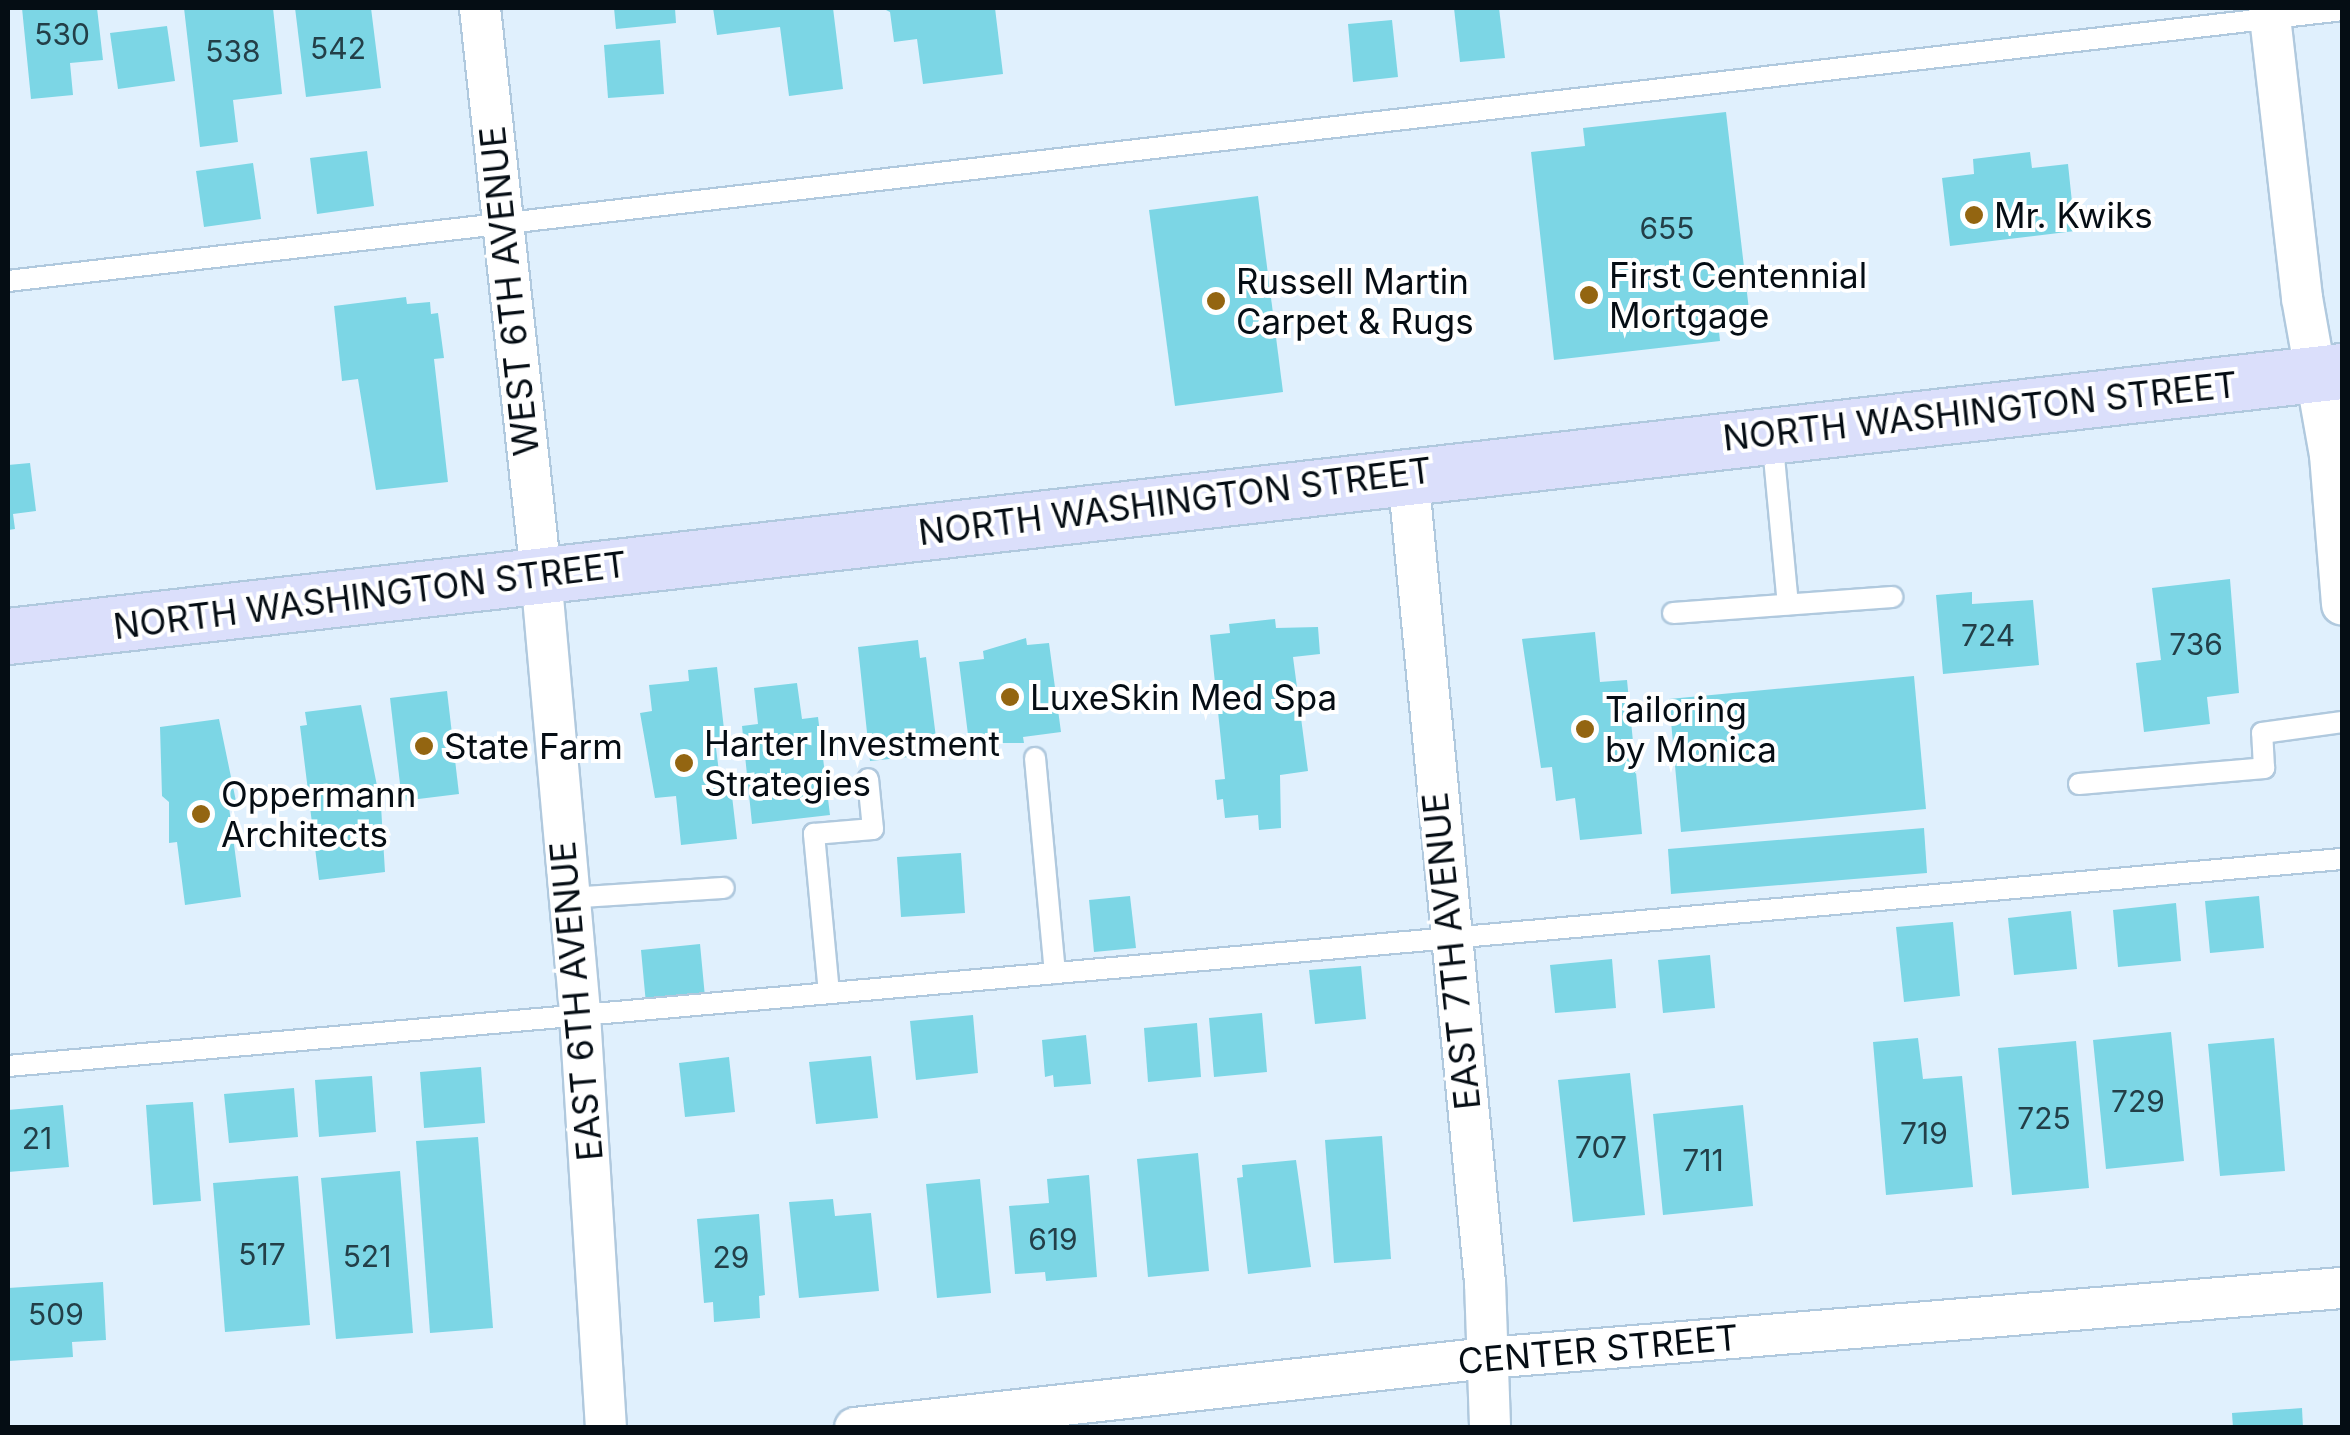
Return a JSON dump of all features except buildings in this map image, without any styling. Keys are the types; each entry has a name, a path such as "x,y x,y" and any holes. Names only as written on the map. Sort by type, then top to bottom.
{"main road":[{"name":"NORTH WASHINGTON STREET","path":"8,636 2329,372"}],"street":[{"name":"WEST 6TH AVENUE","path":"480,8 500,222 541,575"},
{"path":"2269,13 2329,372 2342,605"},
{"name":"EAST 7TH AVENUE","path":"1408,474 1488,1358 1490,1428"},
{"name":"EAST 6TH AVENUE","path":"541,575 580,1015 606,1428"},
{"name":"CENTER STREET","path":"855,1428 1488,1358 2342,1288"}],"lane":[{"path":"8,282 2269,13 2342,10"},
{"path":"1772,434 1788,604"},
{"path":"1673,612 1892,597"},
{"path":"2079,784 2264,768 2262,734 2342,722"},
{"path":"1034,758 1055,974"},
{"path":"829,993 814,834 873,829 868,779"},
{"path":"8,1066 2342,859"},
{"path":"568,898 724,888"}],"place":[{"name":"Mr. Kwiks","path":"1974,215"},
{"name":"First Centennial Mortgage","path":"1589,295"},
{"name":"Russell Martin Carpet & Rugs","path":"1216,301"},
{"name":"LuxeSkin Med Spa","path":"1010,697"},
{"name":"Tailoring by Monica","path":"1585,729"},
{"name":"State Farm","path":"424,746"},
{"name":"Harter Investment Strategies","path":"684,763"},
{"name":"Oppermann Architects","path":"201,814"}]}
